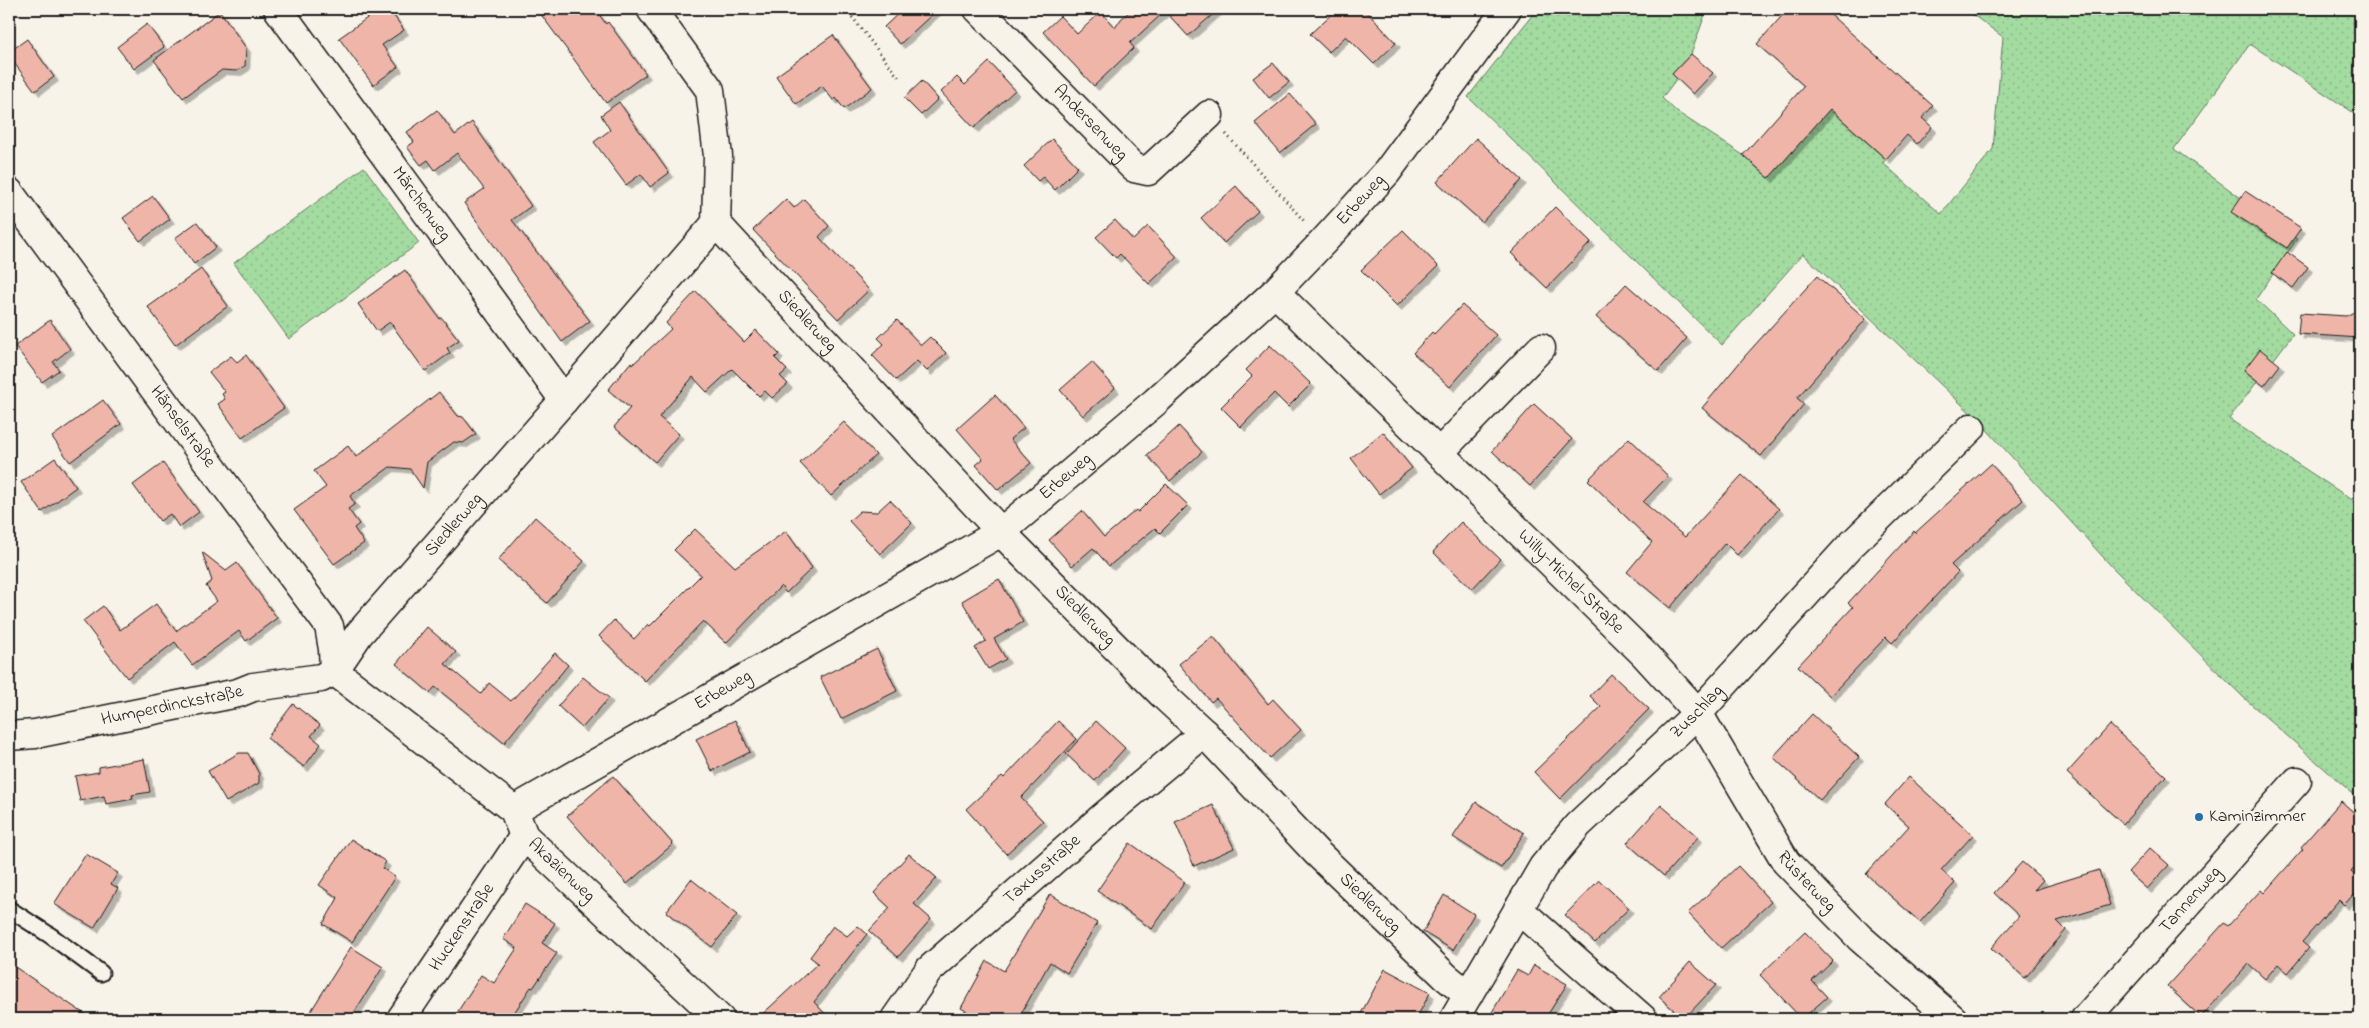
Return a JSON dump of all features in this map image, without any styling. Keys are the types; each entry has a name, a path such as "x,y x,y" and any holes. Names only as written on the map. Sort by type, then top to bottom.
{"street":[{"name":"Märchenweg","path":"278,9 564,400"},
{"path":"651,9 710,90 718,156 716,223"},
{"name":"Andersenweg","path":"978,9 1134,168 1148,171 1209,115"},
{"name":"Erbeweg","path":"514,810 1001,532 1155,402 1275,292 1324,242 1387,172 1507,9"},
{"name":"Hänselstraße","path":"9,192 329,626 334,649 334,671"},
{"name":"Siedlerweg","path":"334,671 359,634 716,223 1001,532 1163,695 1204,733 1317,853 1446,977 1468,995"},
{"name":"Willy-Michel-Straße","path":"1275,292 1645,655 1698,712"},
{"path":"1439,453 1542,348"},
{"name":"Zuschlag","path":"1454,1019 1543,868 1578,825 1698,712 1842,554 1971,428"},
{"path":"334,671 514,810"},
{"name":"Humperdinckstraße","path":"9,736 35,734 238,693 253,687 321,678 334,671"},
{"name":"Rüsterweg","path":"1698,712 1786,862 1860,938 1953,1019"},
{"name":"Taxusstraße","path":"895,1019 929,970 1104,816 1204,733"},
{"name":"Tannenweg","path":"2085,1019 2297,781"},
{"name":"Akazienweg","path":"514,810 524,836 720,1019"},
{"name":"Huckenstraße","path":"402,1019 524,836"},
{"path":"1518,909 1643,1019"}],"lane":[{"path":"9,909 51,936 101,974"}],"path":[{"path":"846,9 899,78"},
{"path":"1209,115 1324,242"}],"green space":[{"path":"1537,9 1707,9 1691,54 1672,74 1677,78 1662,98 1677,112 1743,155 1769,177 1830,109 1886,159 1883,163 1941,214 1993,149 2003,37 1965,9 2360,9 2360,117 2250,44 2174,149 2297,239 2256,299 2293,334 2229,419 2360,505 2360,800 2243,697 2114,569 1978,420 1803,254 1722,345 1468,97"},
{"path":"364,167 419,243 289,339 234,263"}],"building":[{"path":"380,9 389,9 404,30 382,45 398,67 373,85 339,38"},
{"path":"537,9 595,9 606,24 608,22 646,74 606,103"},
{"path":"903,9 938,9 900,44 884,27"},
{"path":"1132,9 1219,9 1188,36 1165,11 1130,43 1134,48 1094,86 1043,32 1060,16 1077,34 1101,12 1115,28 1121,19"},
{"path":"1337,9 1364,9 1396,43 1374,64 1346,36 1329,52 1310,34"},
{"path":"1788,9 1824,9 1933,106 1922,118 1932,127 1917,144 1907,135 1886,159 1830,109 1769,178 1743,155 1804,86 1757,44"},
{"path":"220,11 246,48 245,66 237,71 222,70 183,98 154,60"},
{"path":"147,24 164,47 134,69 117,47"},
{"path":"833,35 872,88 844,109 836,98 833,100 822,86 796,104 776,76"},
{"path":"27,39 54,77 35,91 9,56 9,52"},
{"path":"1691,54 1713,73 1693,94 1672,74"},
{"path":"989,62 1015,90 974,128 941,92 957,77 965,85"},
{"path":"1273,63 1289,82 1269,98 1253,78"},
{"path":"922,81 938,99 921,115 904,98"},
{"path":"1290,94 1316,124 1280,153 1255,123"},
{"path":"619,102 669,173 650,187 641,174 626,185 594,142 610,130 601,115"},
{"path":"437,110 455,135 472,122 531,206 512,220 590,321 562,342 464,203 484,189 457,153 435,170 428,160 421,165 407,147 414,142 407,132"},
{"path":"1476,138 1522,180 1482,222 1437,182"},
{"path":"1052,139 1078,167 1055,190 1043,177 1038,181 1024,166"},
{"path":"1236,186 1258,211 1224,243 1201,218"},
{"path":"2245,191 2301,228 2287,248 2231,212"},
{"path":"153,196 170,219 140,241 123,218"},
{"path":"786,199 794,208 804,199 829,226 819,237 869,290 838,319 753,230"},
{"path":"1555,207 1591,242 1547,288 1511,253"},
{"path":"1115,220 1133,240 1148,226 1177,257 1149,284 1120,254 1116,258 1096,237"},
{"path":"197,222 216,247 194,264 175,238"},
{"path":"1403,230 1438,266 1397,306 1361,270"},
{"path":"2287,252 2308,267 2293,288 2272,273"},
{"path":"201,269 228,306 175,345 148,307"},
{"path":"405,270 440,319 442,318 459,340 447,348 450,353 425,371 390,322 377,331 358,304"},
{"path":"1817,276 1866,319 1797,398 1804,404 1761,456 1702,408 1745,356"},
{"path":"1626,284 1687,338 1658,371 1596,317"},
{"path":"696,291 744,342 756,330 779,354 775,358 787,370 780,376 788,384 772,398 765,391 759,396 732,369 707,392 693,377 659,417 679,434 655,462 614,427 630,408 608,390 631,362 633,364 671,329 666,323"},
{"path":"1462,305 1496,335 1450,387 1413,353 1432,332 1434,334"},
{"path":"2360,309 2360,338 2298,334 2300,313 2346,316"},
{"path":"50,320 70,349 53,362 59,370 42,382 15,346"},
{"path":"897,320 921,345 930,337 946,353 927,371 917,361 896,380 872,355 884,344 878,338"},
{"path":"1270,345 1311,384 1288,407 1274,393 1241,427 1221,407 1252,376 1246,370"},
{"path":"2260,349 2280,365 2264,386 2244,370"},
{"path":"246,355 284,408 242,438 218,404 225,399 222,394 225,392 209,372 231,356 237,362"},
{"path":"1092,362 1115,388 1083,416 1060,390"},
{"path":"439,392 458,416 463,417 476,434 463,443 454,442 427,462 423,488 410,469 390,467 350,496 355,504 348,509 359,524 354,528 364,543 334,564 294,510 326,487 314,471 348,446 356,457"},
{"path":"995,395 1024,428 1010,439 1031,463 998,490 976,465 983,459 957,429"},
{"path":"103,400 121,424 70,462 52,437"},
{"path":"1534,404 1572,439 1530,486 1492,451"},
{"path":"844,422 876,455 831,496 800,463"},
{"path":"1179,426 1202,452 1170,481 1147,455"},
{"path":"1383,432 1412,468 1379,494 1351,458"},
{"path":"1629,438 1668,476 1643,502 1685,537 1742,475 1779,509 1737,555 1725,543 1670,608 1627,572 1652,542 1588,480"},
{"path":"55,458 76,487 42,512 21,482"},
{"path":"163,463 199,512 179,527 170,514 160,521 133,485"},
{"path":"1991,464 2023,500 1951,565 1958,572 1892,643 1886,637 1830,696 1798,666 1853,607 1848,603 1914,531 1915,533"},
{"path":"1166,484 1188,505 1160,533 1155,528 1109,566 1093,548 1072,566 1049,540 1082,511 1104,537 1136,510 1138,512"},
{"path":"890,500 912,523 880,554 849,521 860,511 877,512"},
{"path":"535,517 584,561 547,603 498,560"},
{"path":"1461,522 1500,559 1472,589 1433,552"},
{"path":"695,529 735,567 786,531 812,568 786,593 781,586 726,643 703,621 645,681 599,636 614,620 634,639 648,624 650,626 701,575 674,550"},
{"path":"202,552 226,571 237,563 277,618 246,641 239,631 192,665 175,642 127,678 83,621 103,606 120,630 156,604 176,631 217,601 206,586 212,581"},
{"path":"999,579 1023,622 994,639 1006,659 988,669 975,648 986,641 962,601"},
{"path":"427,627 456,652 445,664 481,694 489,683 511,701 555,653 568,665 504,743 435,687 430,693 396,664"},
{"path":"1213,636 1268,704 1273,699 1301,730 1270,758 1216,698 1211,702 1179,664"},
{"path":"877,649 897,691 841,719 820,677"},
{"path":"1611,674 1649,709 1560,799 1534,772 1601,707 1590,696"},
{"path":"583,677 609,698 582,728 558,706"},
{"path":"293,704 320,725 311,736 321,744 304,767 267,738"},
{"path":"1812,714 1859,757 1820,800 1773,757"},
{"path":"735,720 750,752 712,771 696,739"},
{"path":"1058,721 1077,739 1021,798 1043,821 1006,854 966,809 1002,776 1004,778"},
{"path":"1096,721 1125,748 1095,781 1066,754"},
{"path":"2110,725 2166,776 2123,824 2067,773"},
{"path":"239,753 248,753 259,774 259,783 226,802 208,771"},
{"path":"144,759 150,792 132,795 133,799 106,804 104,796 80,801 75,776 99,772 99,767"},
{"path":"613,776 673,844 627,884 567,816"},
{"path":"1909,777 1973,835 1941,870 1955,883 1920,922 1866,874 1909,826 1885,804"},
{"path":"2341,801 2360,818 2360,861 2351,872 2360,880 2360,896 2353,895 2344,905 2339,900 2302,942 2309,948 2288,973 2278,964 2265,979 2249,964 2201,1017 2167,986 2224,923 2228,926 2261,890 2264,893 2303,849 2301,847"},
{"path":"1476,802 1524,833 1501,868 1453,837"},
{"path":"1213,805 1234,848 1194,866 1175,822"},
{"path":"1661,805 1698,837 1664,876 1627,843"},
{"path":"351,839 386,862 382,868 395,877 352,942 323,924 338,898 319,885"},
{"path":"1130,843 1185,882 1152,929 1097,891"},
{"path":"2150,848 2169,865 2147,889 2128,872"},
{"path":"86,854 118,873 111,884 118,888 94,928 54,904"},
{"path":"909,854 937,878 914,904 931,919 898,957 869,931 890,908 874,893"},
{"path":"2022,862 2043,880 2034,890 2099,870 2110,905 2057,921 2066,930 2025,978 1991,948 2019,916 1994,893"},
{"path":"1738,866 1771,902 1721,948 1688,913"},
{"path":"691,879 737,915 712,947 666,912"},
{"path":"1599,880 1629,908 1595,943 1565,915"},
{"path":"1050,894 1097,923 1067,973 1050,962 1018,1019 979,1019 961,1008 987,961 1004,971"},
{"path":"1444,895 1474,914 1453,950 1423,932"},
{"path":"525,904 555,923 542,943 557,953 510,1019 453,1019 481,975 494,983 517,948 503,939"},
{"path":"833,926 847,936 858,926 867,934 814,1002 830,1019 757,1019 818,963 810,957"},
{"path":"1805,932 1833,961 1812,981 1827,997 1802,1019 1760,975"},
{"path":"351,947 383,967 350,1019 306,1019"},
{"path":"1690,962 1716,985 1684,1019 1659,997"},
{"path":"9,963 92,1019 9,1019"},
{"path":"1534,965 1567,984 1545,1019 1488,1019 1517,970 1528,976"},
{"path":"1385,969 1430,993 1416,1019 1358,1019"}],"place":[{"name":"Kaminzimmer","path":"2199,817"}]}
